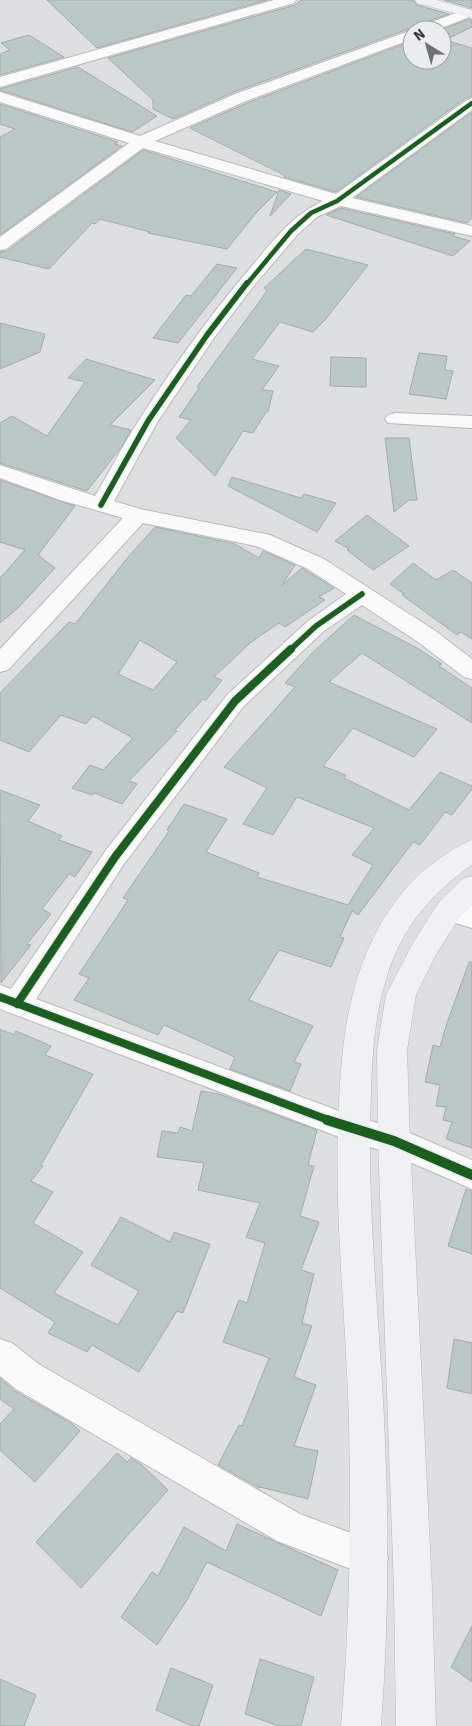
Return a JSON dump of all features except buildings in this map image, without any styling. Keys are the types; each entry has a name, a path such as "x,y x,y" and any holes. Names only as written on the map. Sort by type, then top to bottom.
{"main road":[{"path":"422,0 469,14"},
{"path":"361,1726 366,1674 370,1558 366,1408 354,1226 353,1128 358,1054 367,992 378,961 392,931 407,907 425,886 472,850"},
{"path":"416,1726 413,1579 394,1142 392,1050 401,995 424,949 464,905"}],"street":[{"path":"233,0 256,10"},
{"path":"0,82 289,0"},
{"path":"452,20 469,14"},
{"path":"0,245 141,142 197,114 402,38"},
{"path":"0,97 250,176 337,201 472,231"},
{"path":"101,505 146,425 207,335 247,283 291,231 311,213 337,201 472,103"},
{"path":"395,419 472,422"},
{"path":"0,471 101,505 138,515 262,540 316,564 426,636 472,671"},
{"path":"0,664 138,515"},
{"path":"362,594 316,626 235,701 115,857 9,1000 394,1142 472,1175"},
{"path":"0,1354 28,1377 290,1528 370,1558"}],"cycle path":[{"path":"101,505 148,421 207,335 247,283 291,231 311,213 337,201 472,103"},
{"path":"17,1004 115,857 235,701 316,626 362,594"},
{"path":"0,997 132,1048 353,1129 394,1141 472,1175"}]}
